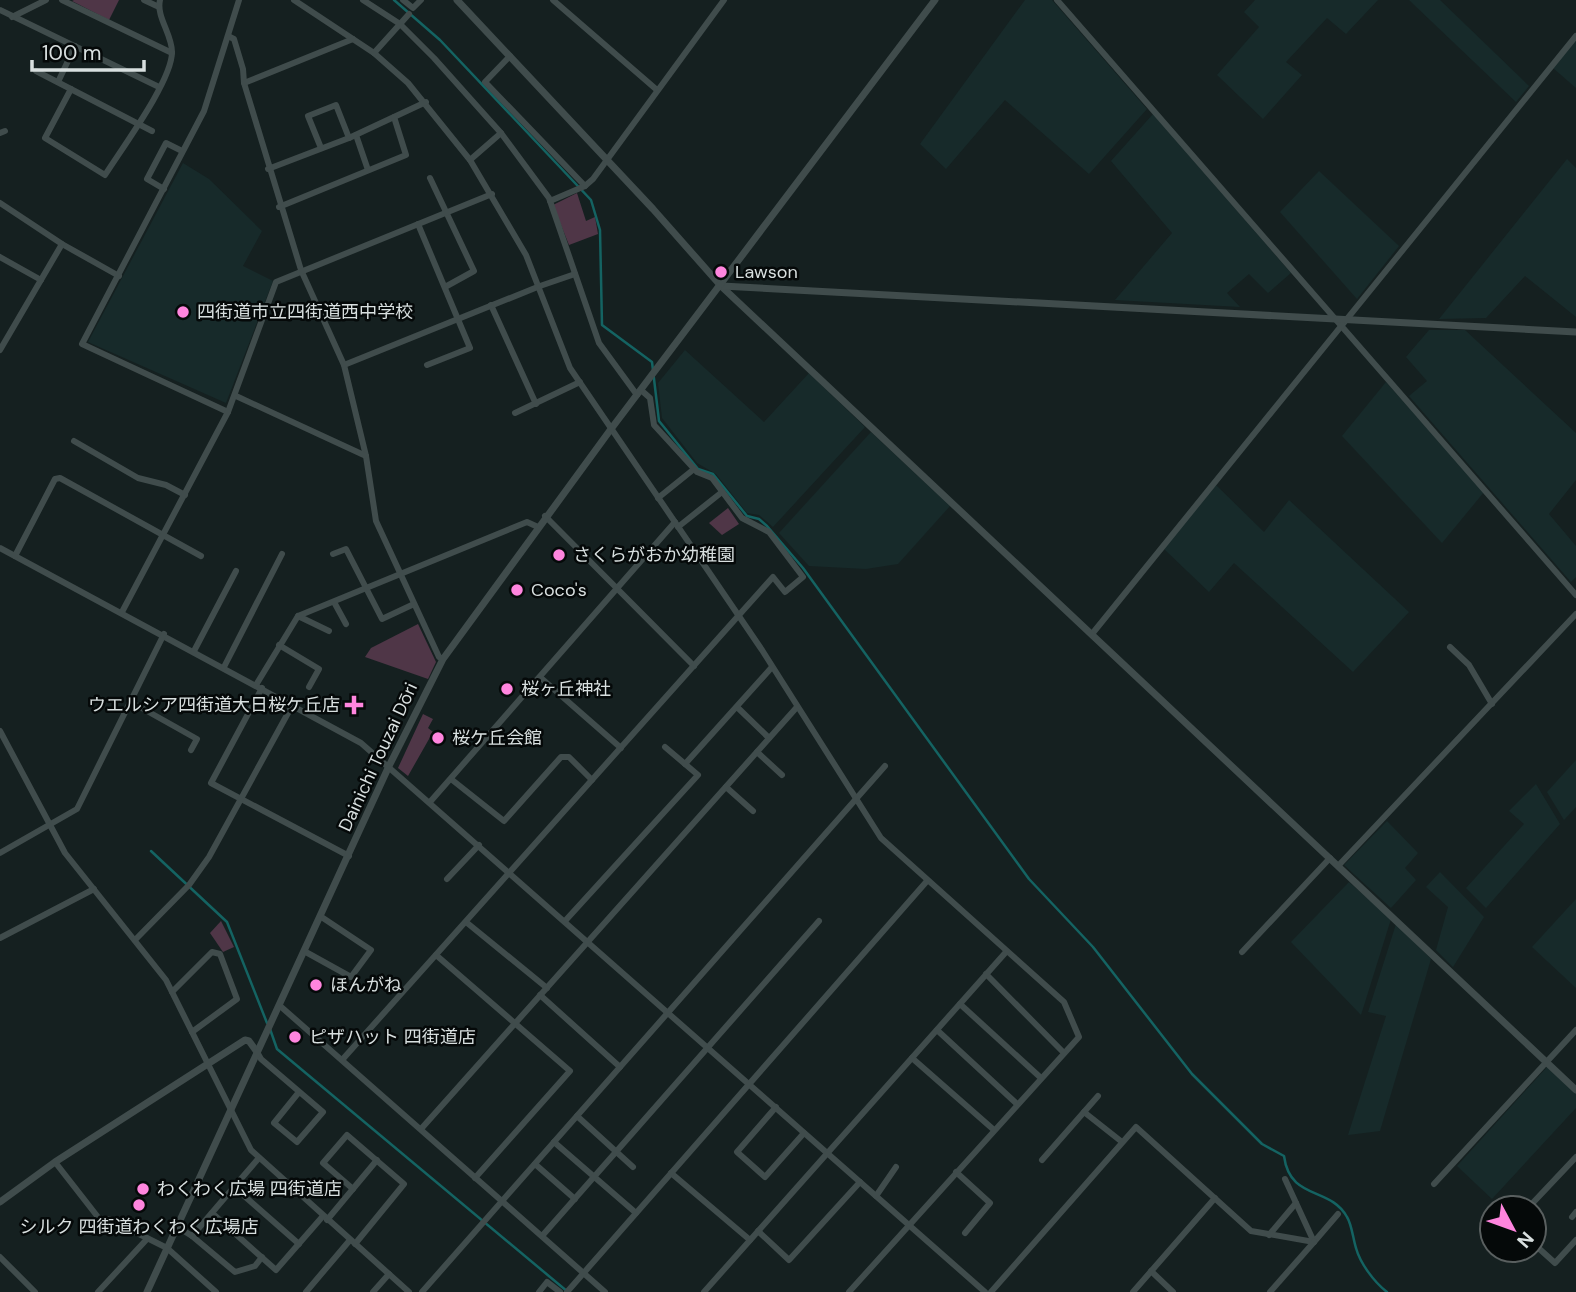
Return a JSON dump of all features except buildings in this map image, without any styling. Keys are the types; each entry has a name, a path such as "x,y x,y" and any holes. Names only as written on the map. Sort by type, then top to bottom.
{"street":[{"path":"12,17 46,0"},
{"path":"62,0 172,53"},
{"path":"71,89 45,138 105,175 169,70 172,53 160,4 144,0"},
{"path":"228,412 82,344 204,111 239,0"},
{"path":"294,0 374,53 426,102 470,160 526,255 570,368 772,667 881,838 1064,1002 1079,1037 849,1292"},
{"path":"342,1060 774,577 785,592 803,577 769,532 746,522 712,478 694,469 654,425 650,398 639,392 599,343 550,201 501,133 400,24 363,0"},
{"path":"403,0 414,8 421,0"},
{"path":"457,0 608,160 721,286 1576,1090"},
{"path":"554,0 657,89"},
{"name":"Dainichi Touzai Dōri","path":"147,1292 389,766 443,659 545,516 935,0"},
{"path":"1057,0 1576,595"},
{"path":"550,201 585,186 608,160 720,1"},
{"path":"0,10 159,87"},
{"path":"374,53 409,14"},
{"path":"228,36 234,39 279,207 301,270 344,365 366,456 376,521 439,657 443,659"},
{"path":"1092,634 1340,322 1576,36"},
{"path":"244,83 353,39"},
{"path":"58,82 75,46"},
{"path":"510,56 485,82 585,186"},
{"path":"36,71 152,131"},
{"path":"268,169 353,136 426,102"},
{"path":"321,148 308,116 336,105 368,170"},
{"path":"279,207 406,155 394,117"},
{"path":"470,160 501,133"},
{"path":"164,188 147,179 166,143 182,151"},
{"path":"430,178 474,271 445,287"},
{"path":"122,612 236,396 276,282 492,194"},
{"path":"0,203 62,244 119,276"},
{"path":"418,224 470,348 427,365"},
{"path":"0,350 62,244"},
{"path":"0,257 41,280"},
{"path":"344,365 491,305 576,274"},
{"path":"721,286 1340,322 1576,332"},
{"path":"491,305 536,404"},
{"path":"515,413 580,382"},
{"path":"236,396 366,456"},
{"path":"74,441 138,478 166,485 185,495"},
{"path":"658,498 694,469"},
{"path":"15,556 55,479 60,478 201,556"},
{"path":"430,802 618,588 677,525 722,492"},
{"path":"545,516 694,666"},
{"path":"349,856 211,783 279,645 298,616 527,522 538,527"},
{"path":"0,548 358,740 985,1292"},
{"path":"334,554 346,548 382,619 414,604"},
{"path":"224,667 282,554"},
{"path":"194,651 236,571"},
{"path":"334,602 346,624"},
{"path":"1338,866 1576,614"},
{"path":"298,616 329,631"},
{"path":"0,853 76,809 164,634"},
{"path":"279,645 319,669 309,687"},
{"path":"1450,647 1469,665 1492,704"},
{"path":"685,764 772,667"},
{"path":"541,678 621,748"},
{"path":"131,702 197,739 191,750"},
{"path":"135,940 189,885 242,800 293,704"},
{"path":"737,707 769,738"},
{"path":"421,1129 797,707"},
{"path":"0,730 3,745 48,827 172,992 251,1150 409,1292"},
{"path":"565,921 698,775 665,747"},
{"path":"757,752 782,775"},
{"path":"451,779 504,821 561,757 569,757 592,780"},
{"path":"422,1292 885,766"},
{"path":"726,787 753,811"},
{"path":"447,879 479,845"},
{"path":"1242,952 1329,858"},
{"path":"567,1292 927,881"},
{"path":"0,938 94,889"},
{"path":"304,951 351,978 370,950 320,916"},
{"path":"542,1236 819,921"},
{"path":"466,922 547,988"},
{"path":"172,992 212,952 220,954 237,999 192,1032"},
{"path":"704,1292 1006,952"},
{"path":"436,955 570,1072 475,1178"},
{"path":"986,974 1064,1053"},
{"path":"540,995 620,1067"},
{"path":"960,1004 1041,1078"},
{"path":"279,1005 605,1292"},
{"path":"937,1030 1017,1104"},
{"path":"1434,1184 1576,1030"},
{"path":"0,1202 55,1162 244,1040 254,1045 261,1059 323,1112 297,1142 274,1123 299,1092"},
{"path":"912,1058 994,1130"},
{"path":"1042,1160 1098,1096"},
{"path":"776,1107 737,1152 765,1177 804,1133"},
{"path":"1084,1112 1122,1142"},
{"path":"577,1116 633,1167"},
{"path":"991,1292 1136,1127 1251,1231 1314,1242"},
{"path":"306,1292 404,1184 347,1135 323,1163 353,1189"},
{"path":"554,1142 636,1213"},
{"path":"1541,1194 1576,1157"},
{"path":"192,1236 258,1159"},
{"path":"212,1213 276,1270 377,1160"},
{"path":"55,1162 101,1221 109,1219 167,1248 216,1292"},
{"path":"535,1164 575,1199"},
{"path":"876,1196 896,1167"},
{"path":"956,1172 990,1203 965,1233"},
{"path":"671,1173 750,1240"},
{"path":"1284,1179 1314,1242"},
{"path":"758,1231 789,1259 860,1182"},
{"path":"234,1187 299,1244"},
{"path":"1133,1292 1215,1198"},
{"path":"1269,1235 1296,1203"},
{"path":"1270,1292 1338,1214"},
{"path":"176,1226 235,1272 255,1266 262,1258"},
{"path":"98,1292 147,1239"},
{"path":"1548,1257 1555,1263 1576,1240"},
{"path":"0,1257 35,1292"},
{"path":"1151,1271 1173,1292"},
{"path":"373,1292 389,1274"},
{"path":"538,1292 547,1282 560,1292"}],"shaded area":[{"path":"119,0 109,20 72,1"},
{"path":"1025,0 1052,0 1147,109 1089,174 1005,100 946,169 920,144"},
{"path":"1255,0 1378,0 1346,34 1327,18 1286,62 1302,75 1263,119 1217,75 1259,27 1244,12"},
{"path":"1409,0 1440,0 1529,86 1516,102"},
{"path":"1576,40 1576,88 1553,68"},
{"path":"1153,114 1291,273 1268,293 1249,274 1227,293 1240,307 1115,300 1172,233 1111,161"},
{"path":"1567,159 1576,168 1576,317 1525,276 1486,318 1439,319"},
{"name":"四街道市立四街道西中学校","path":"183,163 209,179 262,231 243,266 273,281 226,403 88,342"},
{"path":"1319,171 1399,246 1357,299 1280,212"},
{"path":"577,193 586,221 595,217 598,234 569,245 553,205"},
{"path":"1429,330 1465,330 1576,433 1576,480 1549,514 1576,546 1576,577 1571,582 1409,396 1427,381 1406,357"},
{"path":"685,350 764,422 809,373 865,427 773,527 759,515 747,513 716,474 697,463 662,418 658,383"},
{"path":"1386,382 1484,492 1442,543 1342,436"},
{"path":"871,432 950,506 898,564 866,569 809,566 779,533"},
{"path":"1216,485 1264,532 1289,500 1409,612 1353,672 1234,563 1209,592 1164,549"},
{"path":"728,508 739,524 722,535 709,523"},
{"path":"418,624 436,662 428,679 365,657 371,648"},
{"path":"423,714 433,719 428,728 433,732 408,776 398,768"},
{"path":"1576,760 1576,807 1564,820 1547,792"},
{"path":"1536,784 1560,824 1486,908 1466,888 1524,824 1509,811"},
{"path":"1387,821 1418,853 1405,868 1416,880 1391,908 1344,865"},
{"path":"1440,872 1484,917 1453,967 1436,950 1448,907 1426,887"},
{"path":"1349,882 1391,919 1361,1015 1291,942"},
{"path":"1576,899 1576,988 1532,947"},
{"path":"221,921 234,947 223,952 210,933"},
{"path":"1396,924 1431,959 1380,1131 1348,1135 1386,1016 1368,1012"},
{"path":"1547,1067 1576,1094 1576,1108 1497,1194 1487,1194 1457,1166"}],"waterway":[{"path":"394,0 440,40 591,200 600,230 602,325 652,362 659,421 698,469 713,474 747,516 759,519 767,526 803,568 1029,879 1093,947 1192,1074 1262,1144 1284,1156 1294,1180 1340,1207 1349,1220 1361,1260 1387,1292"},
{"path":"151,851 227,922 267,1023"},
{"path":"270,1029 277,1049 568,1292"}],"place":[{"name":"Lawson","path":"721,272"},
{"name":"四街道市立四街道西中学校","path":"183,312"},
{"name":"さくらがおか幼稚園","path":"559,555"},
{"name":"Coco's","path":"517,590"},
{"name":"桜ヶ丘神社","path":"507,689"},
{"name":"ウエルシア四街道大日桜ケ丘店","path":"354,705"},
{"name":"桜ケ丘会館","path":"438,738"},
{"name":"ほんがね","path":"316,985"},
{"name":"ピザハット 四街道店","path":"295,1037"},
{"name":"わくわく広場 四街道店","path":"143,1189"},
{"name":"シルク 四街道わくわく広場店","path":"139,1205"}]}
